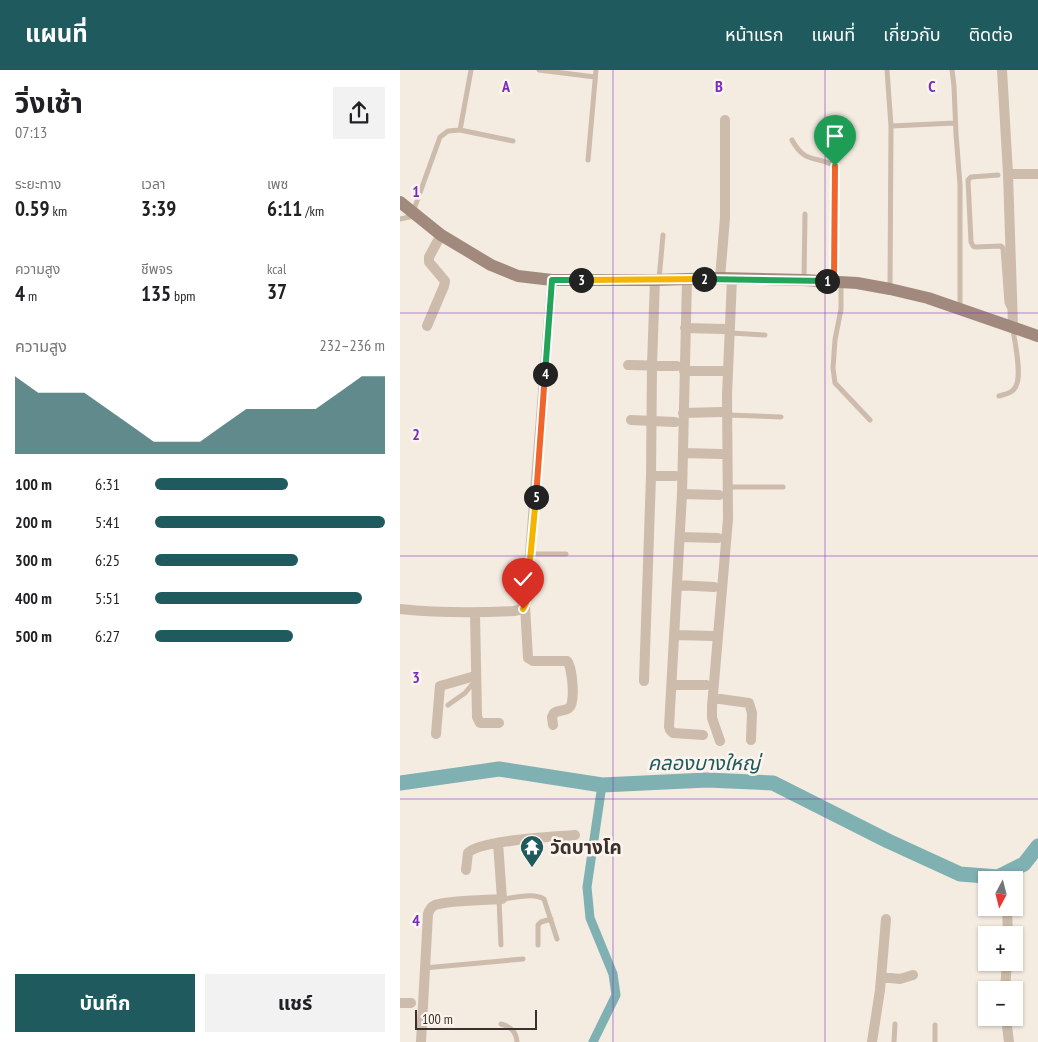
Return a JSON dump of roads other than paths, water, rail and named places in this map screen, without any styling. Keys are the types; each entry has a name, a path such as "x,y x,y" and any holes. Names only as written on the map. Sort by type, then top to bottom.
{"street":[{"path":"1002,70 1003,175 1013,327"},
{"path":"720,741 712,718 726,541 725,413 728,331 724,218 725,120"},
{"path":"1003,175 1038,174"},
{"path":"400,202 441,235 505,271 518,276 552,280 687,280 726,278 837,282 890,289 960,308 1038,336"},
{"path":"427,326 445,281 429,262 429,257 441,235"},
{"path":"552,280 531,554 525,606 528,658 533,661 567,661 571,669 573,702 569,708 554,713 552,717 553,725"},
{"path":"644,681 651,476 652,365 657,280"},
{"path":"687,280 685,328 680,368 683,413 682,494 670,730 673,733 703,735"},
{"path":"685,328 728,331"},
{"path":"628,365 724,371"},
{"path":"683,413 725,413"},
{"path":"631,420 675,422"},
{"path":"683,453 721,454"},
{"path":"651,476 675,476"},
{"path":"682,494 719,495"},
{"path":"680,537 718,538"},
{"path":"677,586 714,587"},
{"path":"400,609 426,612 475,613 514,611 523,609 525,606"},
{"path":"475,613 475,678 478,721 484,724 499,723"},
{"path":"675,635 713,636"},
{"path":"436,734 440,686 475,678"},
{"path":"672,684 706,685"},
{"path":"713,698 749,703 752,713 750,740"},
{"path":"466,870 466,856 470,850 498,843 575,835"},
{"path":"421,1042 426,918 431,908 435,905 500,899 498,843"},
{"path":"872,1042 881,977 886,919"},
{"path":"881,977 900,979 912,975"},
{"path":"1007,1026 1009,1042"}],"lane":[{"path":"460,130 471,70"},
{"path":"539,70 595,77"},
{"path":"588,160 596,70"},
{"path":"887,70 891,126 890,289"},
{"path":"952,70 960,185 960,308"},
{"path":"891,126 955,124"},
{"path":"400,219 415,214 440,136 448,131 460,130 513,141"},
{"path":"792,140 799,152 807,158 826,161 835,166 837,282 841,309 835,340 833,368 835,382 870,420"},
{"path":"1003,175 971,177 968,180 971,242 975,247 1001,246 1003,248 1007,303 1009,307 1013,308"},
{"path":"804,280 805,214"},
{"path":"657,280 663,235"},
{"path":"999,396 1009,393 1016,386 1018,376 1013,327"},
{"path":"728,331 765,335"},
{"path":"725,413 781,417"},
{"path":"727,487 783,488"},
{"path":"531,554 566,554"},
{"path":"448,705 466,693 475,678"},
{"path":"501,945 500,899 533,896 544,899 558,939"},
{"path":"538,945 538,925 551,919"},
{"path":"424,968 522,959"},
{"path":"501,1024 514,1031 517,1042"},
{"path":"894,1042 895,1024"},
{"path":"935,1042 936,1024"}],"waterway":[{"name":"คลองบางใหญ่","path":"400,783 499,769 602,785 707,780 773,783 888,841 960,874 998,877 1024,864 1038,846"},
{"path":"593,1042 616,995 613,974 590,918 587,887 602,785"}],"place":[{"name":"วัดบางโค","path":"532,868"}]}
